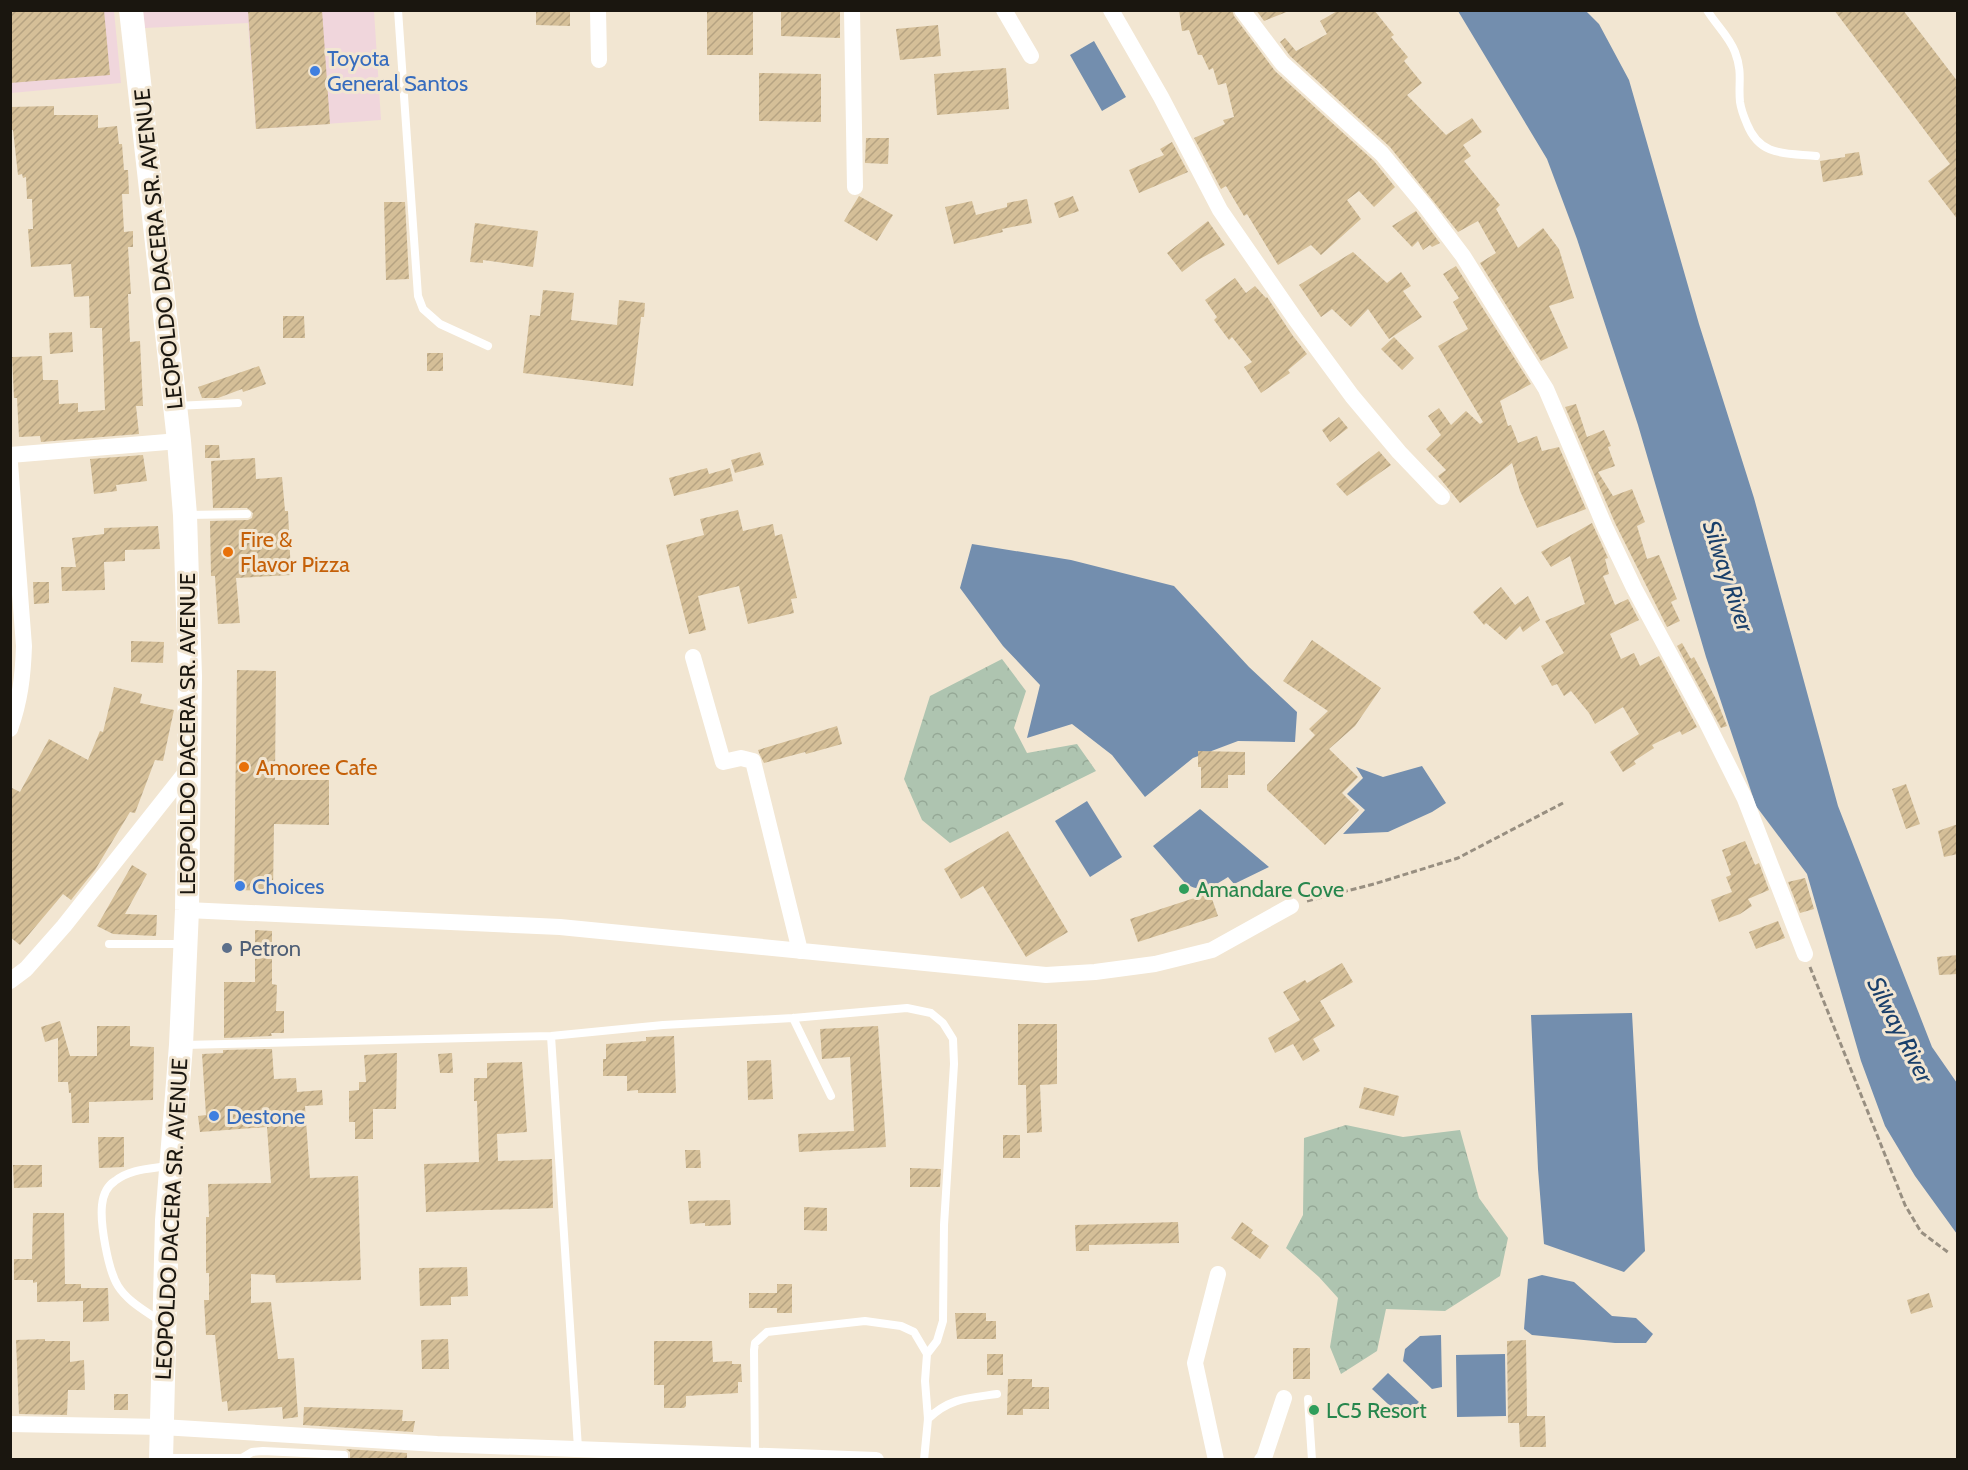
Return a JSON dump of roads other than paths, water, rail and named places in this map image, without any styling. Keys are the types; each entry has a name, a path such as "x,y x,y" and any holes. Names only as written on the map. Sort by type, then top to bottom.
{"main road":[{"name":"LEOPOLDO DACERA SR. AVENUE","path":"131,10 179,441 190,676 186,944 181,1045 167,1220 161,1459"}],"street":[{"path":"598,10 599,60"},
{"path":"852,10 855,187"},
{"path":"1004,10 1031,56"},
{"path":"1112,10 1220,210 1352,396 1399,452 1442,497"},
{"path":"1242,10 1282,63 1382,154 1426,207 1463,256 1546,389 1605,527 1634,588 1745,799 1805,954"},
{"path":"10,455 179,441"},
{"path":"10,463 24,646 20,699 10,729"},
{"path":"693,657 723,762 741,758 753,761 800,951"},
{"path":"10,981 26,969 64,926 190,767"},
{"path":"187,910 560,927 1046,975 1095,972 1155,964 1212,950 1291,906"},
{"path":"1216,1460 1195,1363 1218,1274"},
{"path":"1262,1460 1284,1398"},
{"path":"10,1424 162,1427 426,1444 876,1460"}],"lane":[{"path":"398,10 418,296 423,309 440,324 488,346"},
{"path":"1707,10 1728,37 1735,52 1741,71 1740,102 1750,132 1761,146 1774,152 1816,156"},
{"path":"175,406 238,403"},
{"path":"184,515 247,514"},
{"path":"109,944 186,944"},
{"path":"181,1045 551,1036 663,1025 793,1018 907,1008 931,1013 943,1023 953,1039 954,1064 944,1225 943,1321 937,1341 927,1354 925,1381 928,1419 924,1460"},
{"path":"793,1018 831,1096"},
{"path":"551,1036 578,1448"},
{"path":"163,1323 128,1299 118,1287 107,1263 102,1205 106,1190 129,1172 171,1166"},
{"path":"755,1455 754,1350 755,1343 767,1332 865,1321 882,1322 901,1326 914,1332 927,1354"},
{"path":"928,1419 940,1408 954,1401 997,1394"},
{"path":"1308,1399 1312,1460"},
{"path":"161,1459 242,1459 252,1452 263,1451 344,1455 344,1460"}],"water":[{"name":"Silway River","path":"1458,11 1586,11 1599,24 1629,80 1699,324 1754,498 1838,806 1932,1047 1957,1083 1957,1234 1915,1176 1885,1126 1861,1061 1807,874 1756,806 1706,657 1638,425 1577,239 1547,159"},
{"path":"1094,41 1126,97 1102,111 1070,55"},
{"path":"972,544 1071,560 1174,586 1249,667 1297,712 1295,742 1238,741 1193,758 1145,797 1112,755 1072,724 1027,738 1040,685 1003,646 960,588"},
{"path":"1422,766 1446,803 1388,832 1343,834 1365,810 1347,794 1363,778 1356,767 1383,777"},
{"path":"1087,801 1122,857 1090,877 1055,821"},
{"path":"1200,809 1269,867 1234,884 1228,877 1203,889 1186,884 1153,846"},
{"path":"1632,1013 1645,1251 1624,1272 1544,1244 1531,1015"},
{"path":"1542,1275 1574,1282 1612,1316 1636,1318 1653,1334 1646,1343 1615,1343 1532,1335 1524,1329 1528,1279"},
{"path":"1441,1335 1442,1387 1432,1389 1403,1361 1405,1349 1420,1336"},
{"path":"1505,1354 1506,1416 1457,1417 1456,1355"},
{"path":"1388,1373 1419,1402 1403,1418 1372,1389"}],"place":[{"name":"Toyota General Santos","path":"315,71"},
{"name":"Fire & Flavor Pizza","path":"228,552"},
{"name":"Amoree Cafe","path":"244,767"},
{"name":"Choices","path":"240,886"},
{"name":"Amandare Cove","path":"1184,889"},
{"name":"Petron","path":"227,948"},
{"name":"Destone","path":"214,1116"},
{"name":"LC5 Resort","path":"1314,1410"}]}
